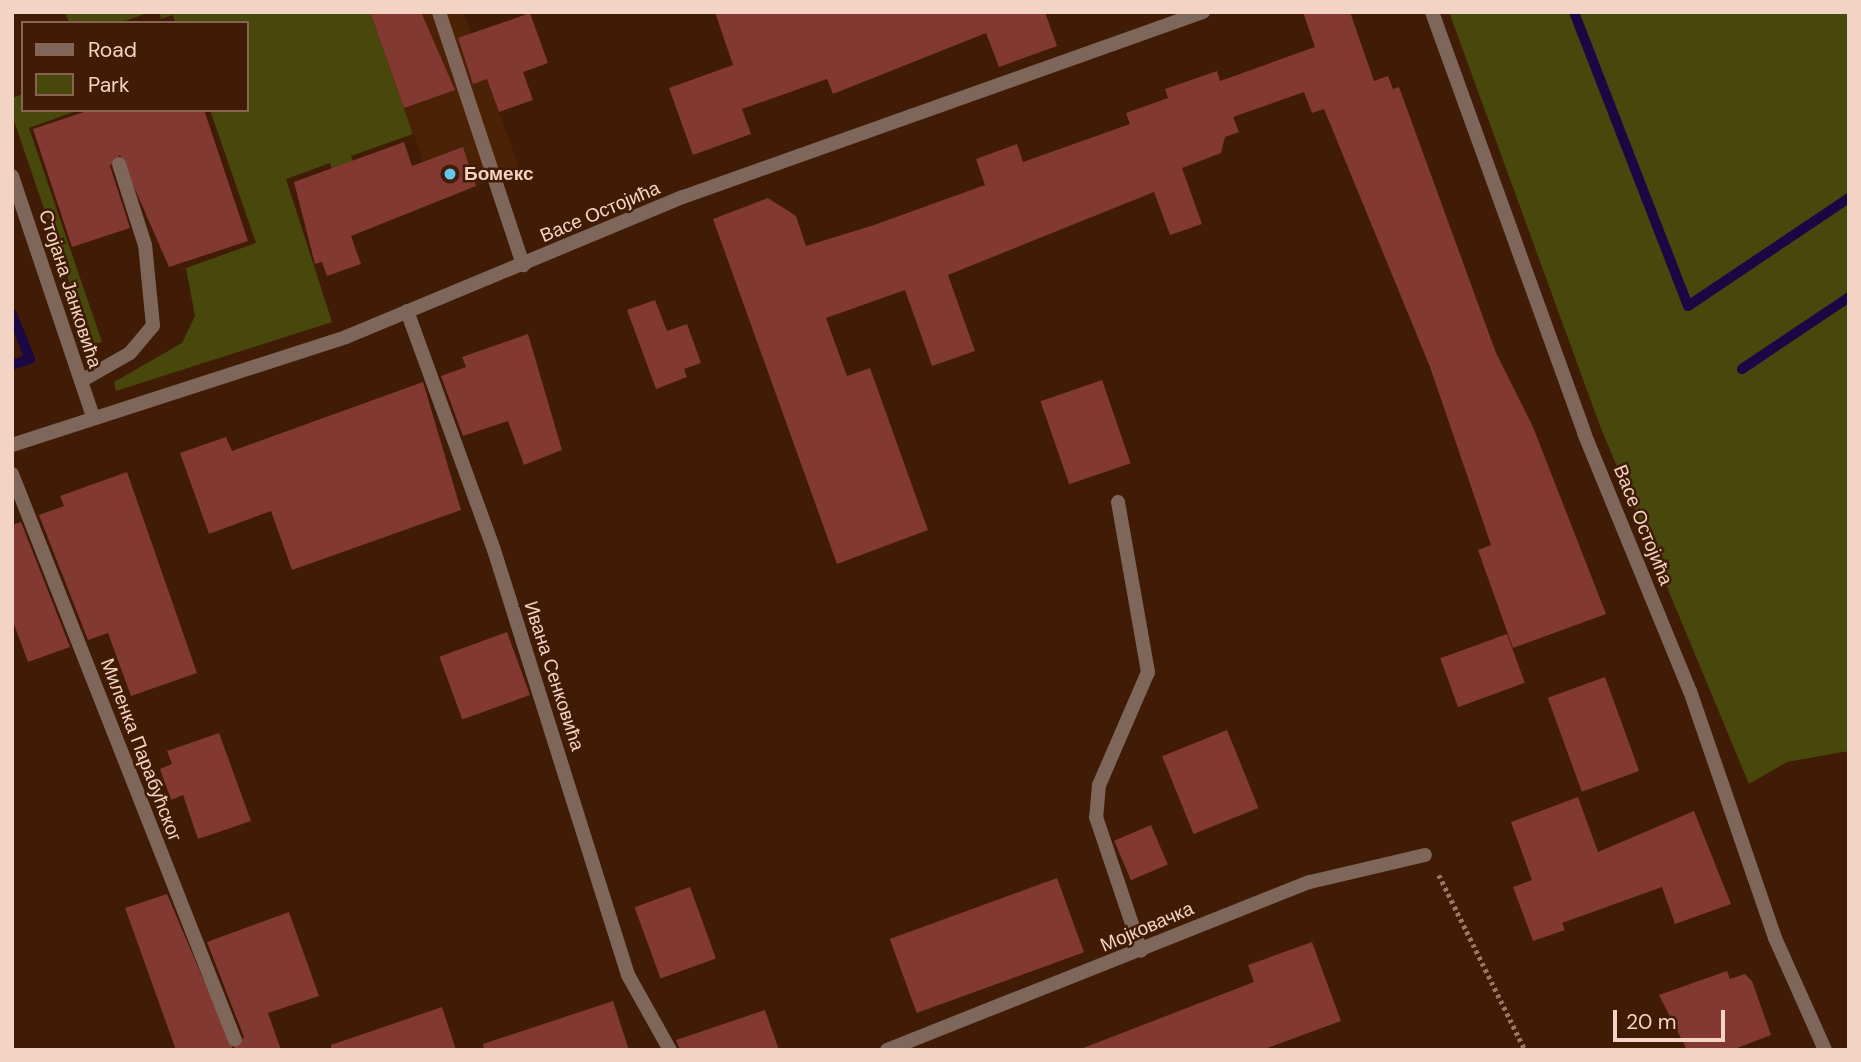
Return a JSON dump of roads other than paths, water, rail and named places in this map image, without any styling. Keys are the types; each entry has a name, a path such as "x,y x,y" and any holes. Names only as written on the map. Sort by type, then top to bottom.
{"street":[{"path":"439,12 523,265"},
{"name":"Васе Остојића","path":"12,445 92,414 197,388 407,311 683,197 1203,12"},
{"name":"Васе Остојића","path":"1432,12 1584,433 1690,691 1774,938 1825,1050"},
{"path":"81,381 130,353 153,326 145,245 119,164"},
{"name":"Стојана Јанковића","path":"12,176 92,414"},
{"name":"Ивана Сенковића","path":"407,311 494,550 628,975 670,1050"},
{"name":"Миленка Парабућског","path":"12,474 235,1040"},
{"path":"1118,502 1148,672 1099,785 1096,817 1141,951"},
{"name":"Мојковачка","path":"887,1050 1310,882 1425,855"}],"waterway":[{"path":"1574,12 1688,306 1849,198"},
{"path":"1742,369 1849,297"},
{"path":"12,314 30,359 12,365"}],"place":[{"name":"Бомекс","path":"450,174"}]}
